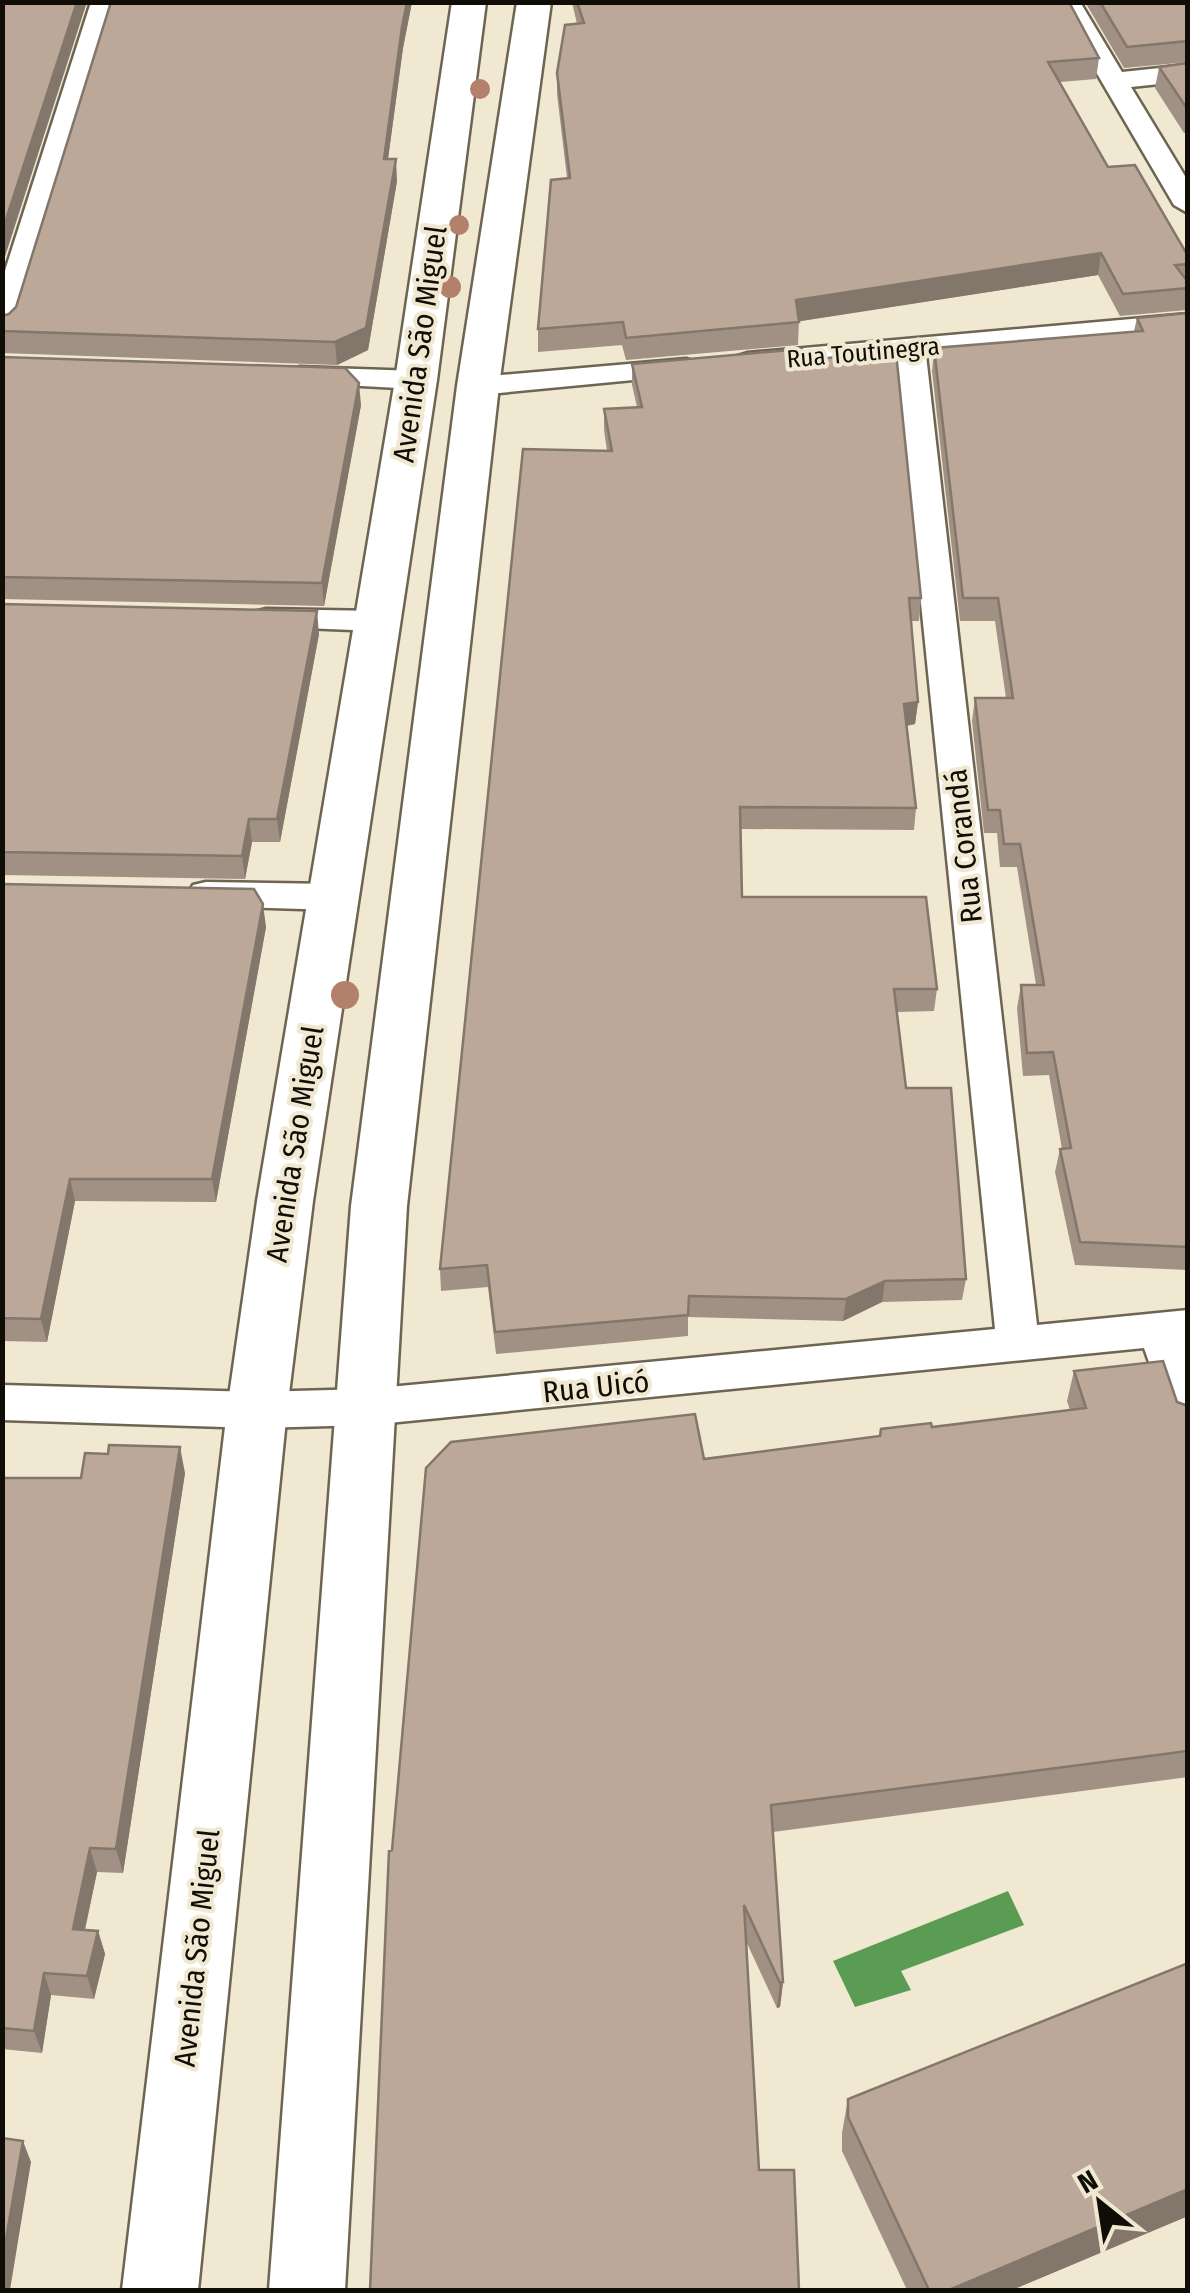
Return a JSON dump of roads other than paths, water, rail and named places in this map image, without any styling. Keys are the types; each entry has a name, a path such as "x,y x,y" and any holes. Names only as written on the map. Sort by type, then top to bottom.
{"main road":[{"name":"Avenida São Miguel","path":"160,2290 257,1410 285,1201 416,380 469,2"},
{"name":"Avenida São Miguel","path":"306,2290 380,1206 478,386 534,2"},
{"path":"460,63 525,65"}],"street":[{"path":"2,327 104,2"},
{"path":"1067,2 1188,205"},
{"path":"1114,81 1188,74"},
{"name":"Rua Toutinegra","path":"478,386 1188,323"},
{"name":"Rua Corandá","path":"910,348 1018,1343"},
{"path":"278,376 416,380"},
{"path":"239,618 377,621"},
{"path":"178,894 334,897"},
{"path":"1174,1328 1188,1418"},
{"name":"Rua Uicó","path":"2,1402 257,1410 368,1407 1174,1328"}]}
